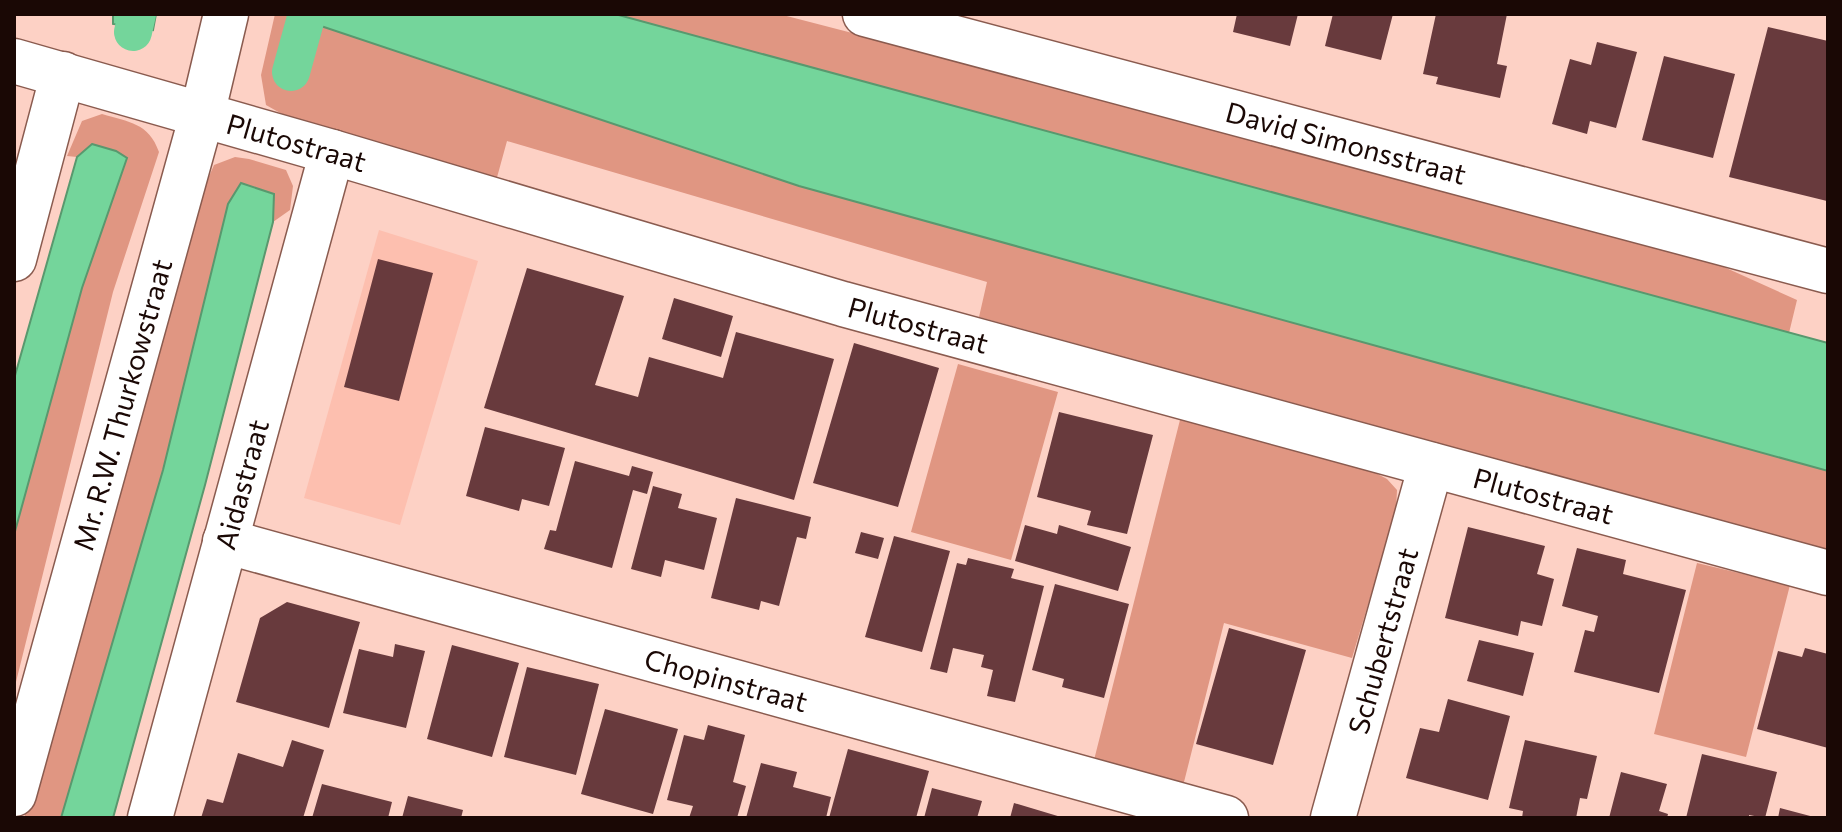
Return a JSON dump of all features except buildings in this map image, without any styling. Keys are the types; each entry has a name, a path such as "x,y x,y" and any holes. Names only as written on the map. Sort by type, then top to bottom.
{"street":[{"name":"Mr. R.W. Thurkowstraat","path":"14,794 202,115 226,14"},
{"name":"David Simonsstraat","path":"865,14 1828,271"},
{"name":"Plutostraat","path":"14,61 843,304 1828,573"},
{"path":"14,259 63,74"},
{"name":"Aidastraat","path":"150,818 332,152"},
{"name":"Schubertstraat","path":"1333,818 1431,465"},
{"name":"Chopinstraat","path":"225,541 1226,818"}],"shaded area":[{"path":"113,14 156,14 153,30 113,24"},
{"path":"275,14 285,14 799,186 1828,471 1828,550 979,317 987,282 507,141 496,181 298,123 266,105 261,75"},
{"path":"285,14 615,14 1828,343 1828,471 799,186"},
{"path":"615,14 779,14 1684,249 1797,300 1789,333"},
{"path":"102,114 144,129 159,152 113,292 14,690 14,535 82,288 127,159 92,144 77,157 67,156 82,121"},
{"path":"92,144 116,151 127,158 82,288 14,535 14,379 77,157"},
{"path":"235,157 286,170 293,186 290,210 273,222 273,194 228,204 163,470 61,818 24,818 123,460 204,188 214,165"},
{"path":"241,183 274,194 273,222 205,485 113,818 61,818 163,470 228,204"},
{"path":"379,230 478,261 400,525 304,498"},
{"path":"958,364 1058,392 1011,560 911,532"},
{"path":"1181,416 1370,470 1387,479 1397,490 1396,511 1352,658 1224,623 1183,786 1093,764"},
{"path":"1697,563 1790,585 1746,757 1654,734"}],"waterway":[{"path":"133,32 137,14"},
{"path":"291,72 307,14"}]}
